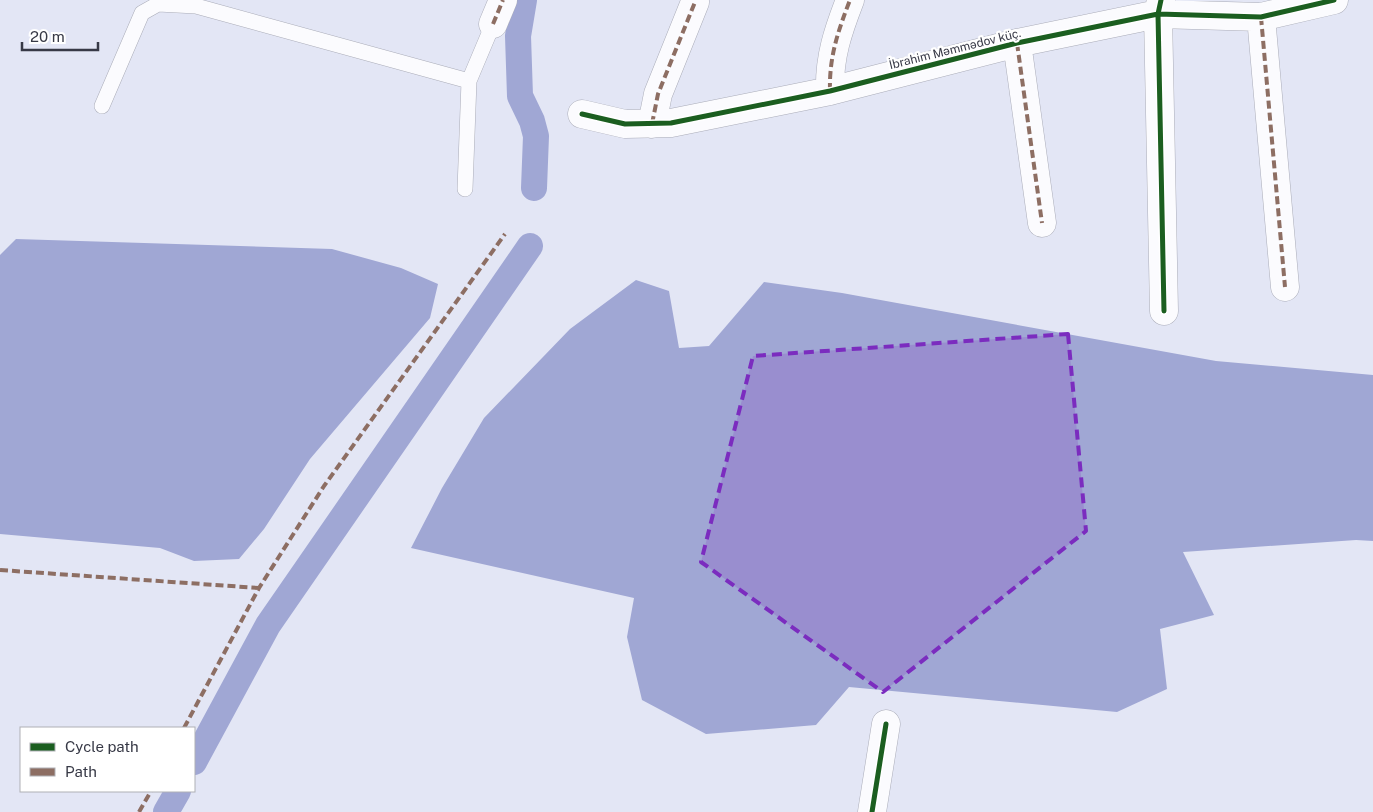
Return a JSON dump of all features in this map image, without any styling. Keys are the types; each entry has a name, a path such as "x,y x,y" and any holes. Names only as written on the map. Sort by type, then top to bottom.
{"street":[{"path":"830,91 829,67 835,36 850,0"},
{"name":"İbrahim Məmmədov küç.","path":"582,114 625,124 671,124 830,91 1160,7 1261,17 1334,0"},
{"path":"652,124 658,94 695,2"},
{"path":"1160,7 1164,311"},
{"path":"1261,17 1285,287"},
{"path":"1017,44 1042,224"},
{"path":"872,812 886,724"}],"lane":[{"path":"102,106 142,13 158,4 196,6 469,80"},
{"path":"465,189 469,80 498,12"}],"highlighted area":[{"path":"1068,334 1086,531 883,692 701,562 753,356"}],"water":[{"path":"16,239 332,249 401,268 438,284 430,318 310,459 264,529 239,559 194,561 160,548 0,534 0,255"},
{"path":"636,280 669,291 679,348 709,346 764,282 842,293 1216,361 1373,375 1373,541 1356,540 1183,552 1214,615 1160,629 1167,689 1117,712 849,687 816,725 706,734 642,700 627,637 634,598 411,548 442,488 484,418 570,329"}],"waterway":[{"path":"524,0 518,36 520,96 532,121 536,136 534,188"},
{"path":"195,760 268,625 530,246"},
{"path":"166,812 177,792"}],"marked path":[{"path":"493,24 503,0"},
{"path":"830,91 831,67 835,44 850,0"},
{"path":"652,124 658,94 695,2"},
{"path":"1261,17 1285,287"},
{"path":"1017,43 1042,223"},
{"path":"185,727 259,588 324,486 505,234"},
{"path":"0,570 259,588"},
{"path":"139,812 150,792"}],"cycle path":[{"path":"1161,0 1158,14 1164,311"},
{"path":"582,114 625,124 671,123 830,91 1017,43 1158,14 1261,17 1334,0"},
{"path":"872,812 886,724"}]}
